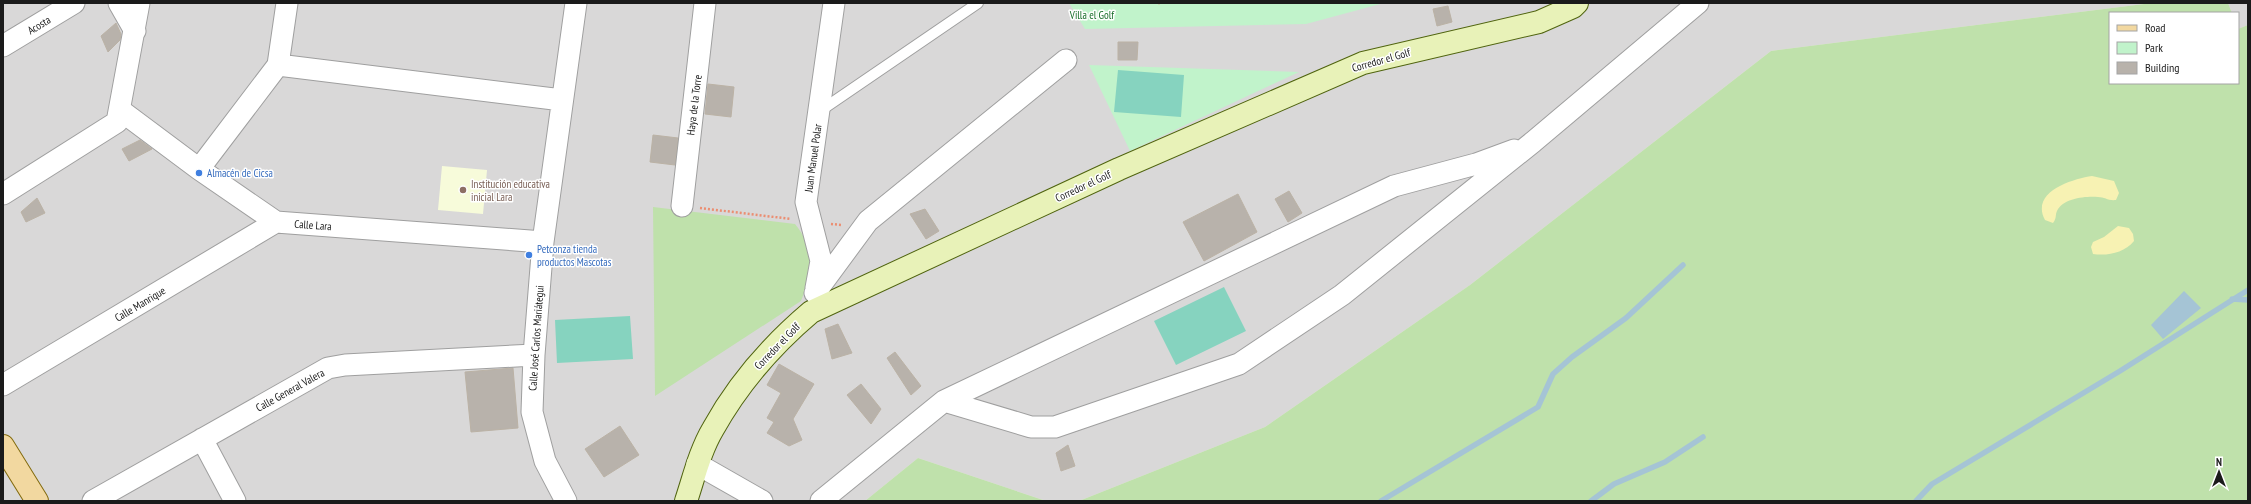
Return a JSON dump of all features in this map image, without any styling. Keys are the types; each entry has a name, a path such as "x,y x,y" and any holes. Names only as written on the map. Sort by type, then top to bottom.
{"main road":[{"path":"3,446 37,501"}],"street":[{"name":"Acosta","path":"3,46 74,3"},
{"path":"118,3 135,31"},
{"path":"3,194 116,122 120,110 139,3"},
{"path":"199,169 278,65 287,3"},
{"name":"Calle José Carlos Mariátegui","path":"566,501 545,461 532,412 534,355 543,242 576,3"},
{"name":"Haya de la Torre","path":"682,206 706,3"},
{"name":"Juan Manuel Polar","path":"813,302 822,261 806,202 834,3"},
{"name":"Corredor el Golf","path":"686,501 698,464 712,429 749,375 813,302 1363,63 1539,22 1573,7 1577,3"},
{"path":"944,401 1030,427 1055,427 1239,364 1342,295 1534,142 1698,3"},
{"path":"813,302 868,221 1066,60"},
{"path":"278,65 562,100"},
{"path":"120,110 199,169 276,222"},
{"path":"821,501 944,401 1394,186 1476,164 1534,142"},
{"name":"Calle Lara","path":"276,222 543,242"},
{"name":"Calle Manrique","path":"3,385 276,222"},
{"name":"Calle General Valera","path":"93,501 328,368 345,365 534,355"},
{"path":"202,439 235,501"},
{"path":"698,464 762,501"}],"lane":[{"path":"819,112 978,3"}],"path":[{"path":"682,206 864,228"}],"shaded area":[{"path":"3,3 2152,3 1771,51 1470,285 1265,427 1079,501 1046,501 918,458 865,501 3,501"},
{"path":"2228,3 2248,3 2248,25 2239,29 2239,12 2232,12"},
{"name":"Institución educativa inicial Lara","path":"442,166 487,170 483,214 438,210"}],"green space":[{"name":"Villa el Golf","path":"1069,3 1384,3 1306,24 1085,29"},
{"path":"2152,3 2228,3 2232,12 2109,12 2109,84 2239,84 2239,29 2248,25 2248,501 1079,501 1265,427 1470,285 1771,51"},
{"path":"1089,65 1299,72 1130,151"},
{"path":"1118,70 1184,75 1181,117 1114,112"},
{"path":"653,207 795,224 807,243 811,261 808,280 801,301 655,396"},
{"path":"1224,287 1246,331 1176,365 1154,321"},
{"path":"630,316 633,359 557,363 555,320"},
{"path":"918,458 1046,501 865,501"}],"sand":[{"path":"2092,176 2114,181 2119,193 2116,200 2100,197 2075,199 2064,203 2060,207 2053,223 2045,220 2042,210 2043,202 2048,195 2064,184"},
{"path":"2118,226 2129,228 2133,234 2134,241 2121,251 2115,253 2093,254 2091,247 2093,242 2104,237"}],"water":[{"path":"2184,291 2201,308 2163,339 2151,325"}],"building":[{"path":"1448,6 1452,22 1437,26 1433,9"},
{"path":"116,23 121,34 120,40 108,52 101,36"},
{"path":"1118,42 1138,42 1137,60 1118,60"},
{"path":"708,84 734,87 731,117 705,114"},
{"path":"653,135 678,138 675,165 650,162"},
{"path":"140,140 152,149 129,161 122,149"},
{"path":"1289,191 1302,213 1288,222 1275,199"},
{"path":"1238,194 1257,232 1204,261 1183,222"},
{"path":"37,198 45,213 26,222 21,212"},
{"path":"925,209 939,231 926,239 910,214"},
{"path":"838,324 852,353 832,359 825,329"},
{"path":"895,352 921,386 911,395 887,358"},
{"path":"779,364 814,384 793,419 802,440 789,446 767,433 774,422 767,418 781,393 767,385"},
{"path":"513,368 518,428 471,432 465,372"},
{"path":"861,384 881,409 871,424 847,395"},
{"path":"620,426 639,455 604,477 585,449"},
{"path":"1068,445 1075,466 1061,471 1056,453"}],"waterway":[{"path":"1381,501 1538,407 1553,374 1572,357 1626,318 1683,265"},
{"path":"1916,501 1932,484 2120,371 2248,290"},
{"path":"2232,299 2248,300"},
{"path":"1591,501 1614,484 1665,462 1703,437"}],"place":[{"name":"Almacén de Cicsa","path":"199,173"},
{"name":"Institución educativa inicial Lara","path":"463,190"},
{"name":"Petconza tienda productos Mascotas","path":"529,255"}]}
